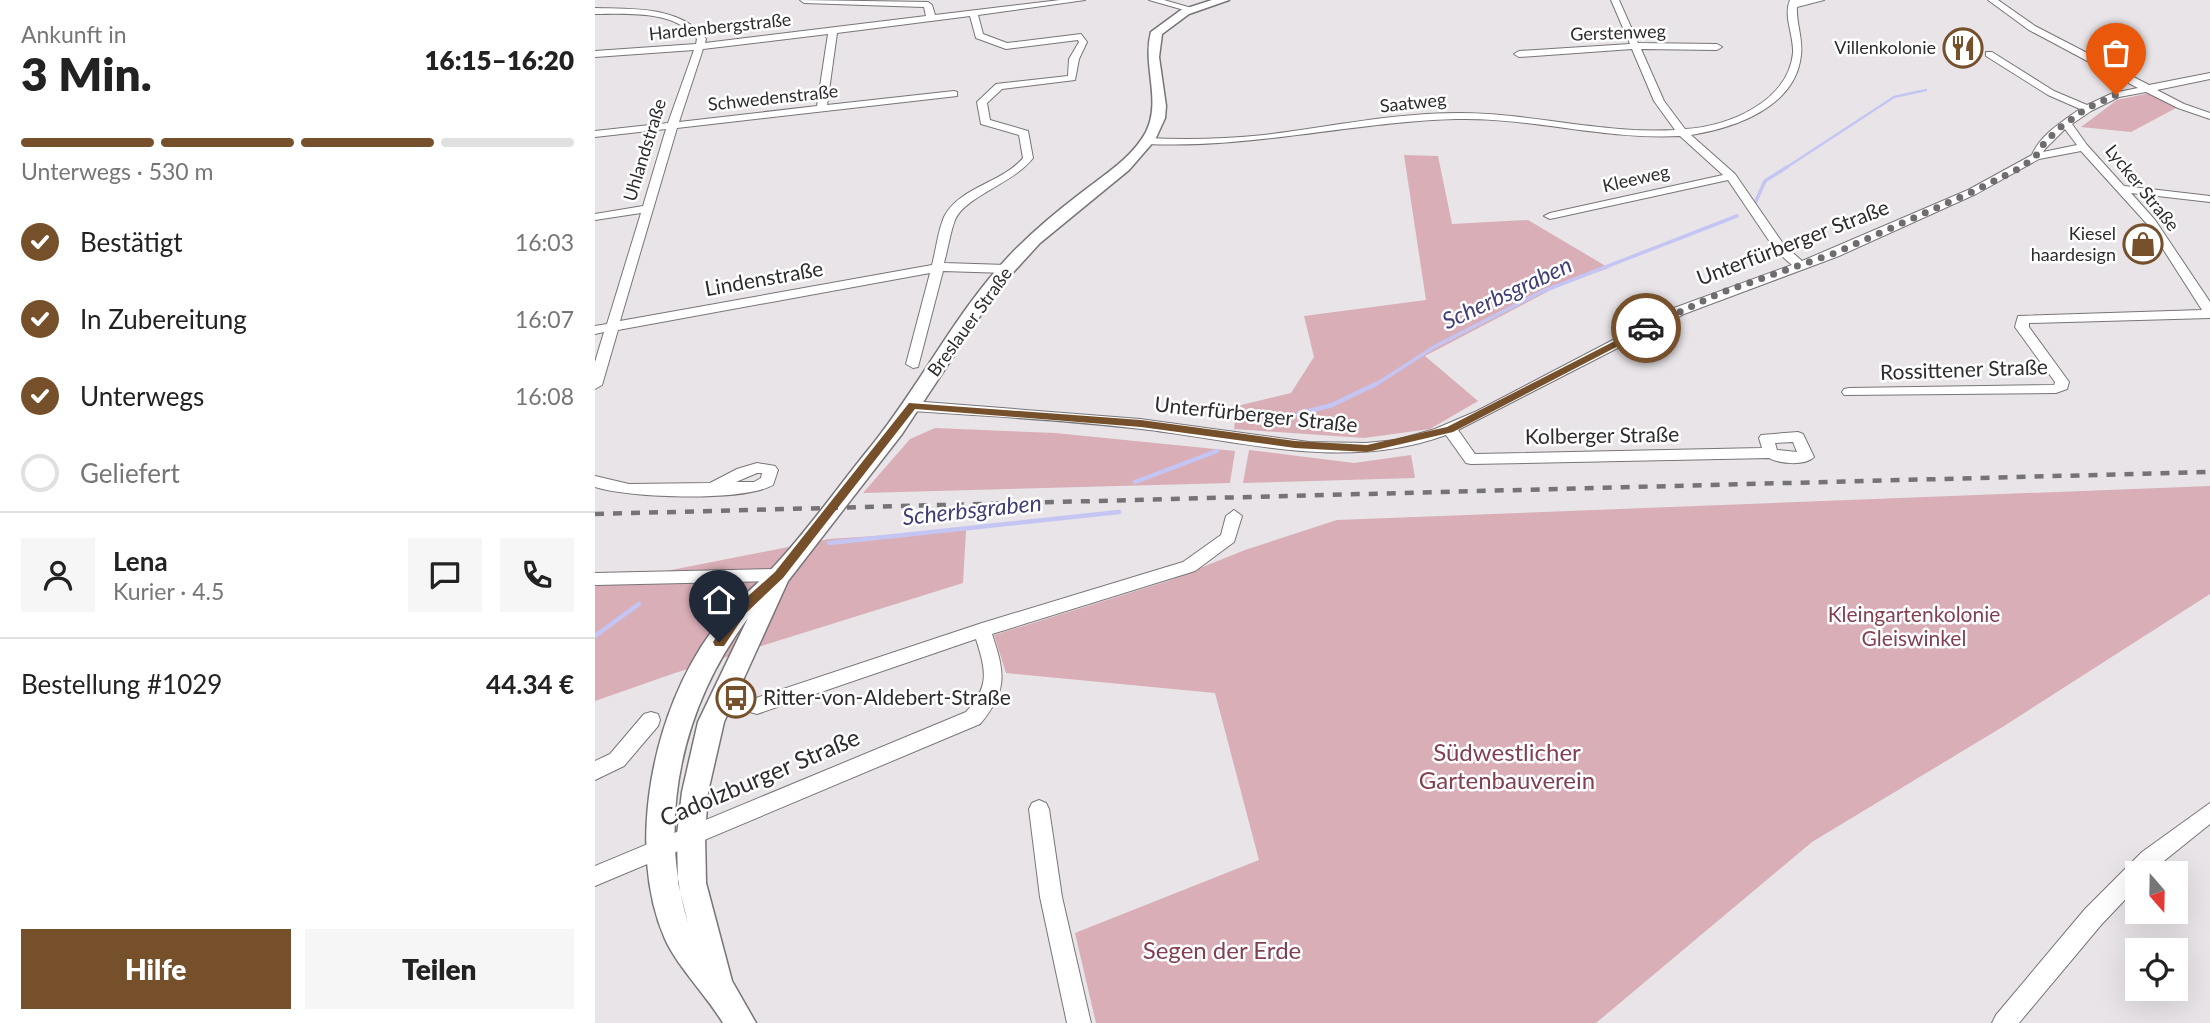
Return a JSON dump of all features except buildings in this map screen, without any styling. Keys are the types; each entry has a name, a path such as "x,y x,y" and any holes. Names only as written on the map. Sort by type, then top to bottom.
{"main road":[{"name":"Breslauer Straße","path":"741,1023 722,991 677,933 664,895 659,849 668,767 689,700 708,659 741,610 779,575 912,405 957,336 1006,269 1044,230 1122,169 1155,130 1161,103 1151,58 1152,44 1157,32 1191,9 1223,0"},
{"name":"Breslauer Straße","path":"722,991 692,883 691,835 695,792 711,722 779,575"}],"street":[{"name":"Hardenbergstraße","path":"804,0 928,5 931,18"},
{"name":"Hardenbergstraße","path":"595,54 698,47 1047,2 1081,0"},
{"path":"1153,0 1191,9"},
{"path":"1615,0 1659,101 1683,133 1731,176 1780,248 1799,265"},
{"path":"1793,2 1820,0"},
{"path":"1993,0 2032,28 2181,107 2210,116"},
{"name":"Saatweg","path":"1147,141 1189,145 1460,116 1505,117 1613,130 1683,133 1738,119 1760,108 1788,85 1798,54 1793,2"},
{"path":"595,11 649,14 681,20 698,30 702,38 698,47"},
{"path":"913,364 940,267 950,217 960,204 1005,178 1028,158 1024,133 985,122 982,102 999,86 1072,78 1074,59 1083,42 1081,37 1006,46 978,36 973,12"},
{"path":"821,110 833,30"},
{"name":"Gerstenweg","path":"1519,54 1637,46 1717,47"},
{"name":"Uhlandstraße","path":"595,386 646,209 698,47"},
{"path":"1989,54 2051,93 2087,108"},
{"name":"Unterfürberger Straße","path":"2036,156 2051,137 2087,108 2116,95 2210,76"},
{"name":"Schwedenstraße","path":"595,134 954,94"},
{"name":"Lycker Straße","path":"2067,124 2151,222 2210,313"},
{"path":"2051,137 2081,143"},
{"name":"Unterfürberger Straße","path":"2051,137 2069,148"},
{"name":"Unterfürberger Straße","path":"912,405 1128,423 1295,444 1355,448 1417,440 1450,430 1679,311 1835,253 1972,192 2036,156 2081,143"},
{"name":"Kleeweg","path":"1550,216 1731,176"},
{"path":"2124,189 2210,199"},
{"path":"595,217 646,209"},
{"name":"Lindenstraße","path":"595,330 940,267 1006,269"},
{"name":"Rossittener Straße","path":"1849,392 2056,389 2062,386 2061,380 2022,327 2024,319 2210,313"},
{"name":"Kolberger Straße","path":"1450,430 1471,459 1770,453"},
{"path":"595,481 620,487 661,490 716,487"},
{"path":"757,706 982,630 1189,567 1229,538 1234,516"},
{"path":"595,579 779,575"},
{"name":"Cadolzburger Straße","path":"595,876 973,718 988,704 995,682 982,630"},
{"path":"595,771 617,760 650,720"},
{"path":"1039,809 1051,897 1079,1023"},
{"path":"2004,1023 2093,917 2149,859 2210,812"}],"green space":[{"path":"2150,93 2176,108 2131,132 2081,127 2117,100"},
{"path":"1404,155 1438,156 1452,224 1528,220 1609,268 1560,285 1425,356 1478,401 1430,429 1364,438 1234,429 1237,406 1291,393 1314,357 1304,316 1426,300"},
{"path":"935,428 1055,433 1235,451 1230,483 863,493 910,439"},
{"path":"1249,450 1354,463 1411,455 1415,478 1243,483"},
{"name":"Südwestlicher Gartenbauverein","path":"2210,486 2210,594 2004,726 1812,842 1596,1023 1096,1023 1075,933 1259,860 1215,693 1006,673 994,635 1168,581 1245,550 1337,520"},
{"path":"966,530 963,583 675,673 595,701 595,585 829,539"}],"waterway":[{"name":"Scherbsgraben","path":"1784,169 1894,97 1926,90"},
{"name":"Scherbsgraben","path":"1755,203 1765,181 1787,167"},
{"name":"Scherbsgraben","path":"1375,385 1434,347 1541,292 1737,216"},
{"name":"Scherbsgraben","path":"1298,414 1332,405 1378,383"},
{"name":"Scherbsgraben","path":"1135,482 1217,451"},
{"name":"Scherbsgraben","path":"829,543 1119,512"},
{"name":"Scherbsgraben","path":"595,636 639,604"}],"railway":[{"path":"595,514 2210,472"}],"way so far":[{"path":"1646,328 1720,293 1835,253 1972,192 2022,167 2036,156 2058,129 2087,108 2116,95"}],"place":[{"name":"Villenkolonie","path":"1963,48"},
{"name":"Kiesel haardesign","path":"2143,244"},
{"name":"Ritter-von-Aldebert-Straße","path":"736,698"}],"route":[{"path":"719,642 741,610 779,575 897,428 912,405 1141,424 1295,444 1367,448 1417,440 1450,430 1646,328"}],"park label":[{"name":"Kleingartenkolonie Gleiswinkel","path":"1914,627"},
{"name":"Segen der Erde","path":"1222,951"}]}
